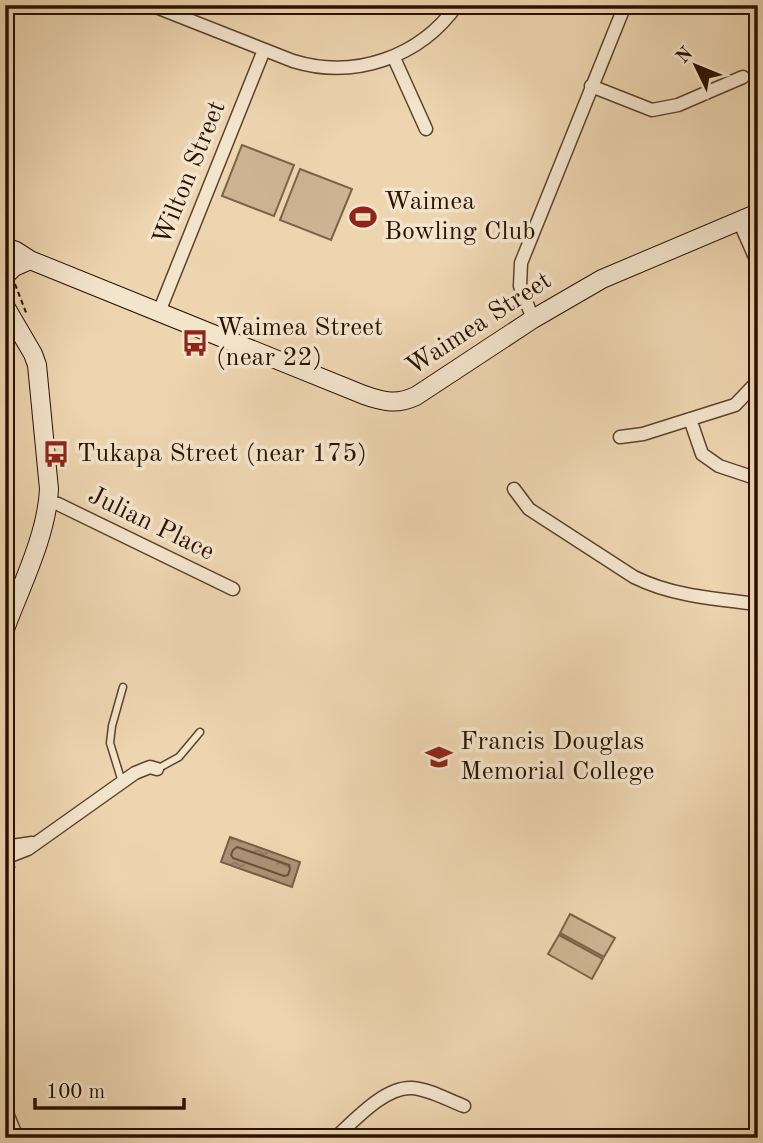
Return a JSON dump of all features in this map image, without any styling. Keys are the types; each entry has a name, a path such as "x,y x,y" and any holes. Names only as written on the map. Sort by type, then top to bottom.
{"main road":[{"name":"Waimea Street","path":"5,247 30,260 377,399 398,403 416,396 533,319 602,279 758,213"},
{"name":"Waimea Street","path":"5,259 30,260"},
{"path":"9,278 13,267 30,260"},
{"path":"5,300 37,365 49,481 48,503 42,529 5,629"}],"street":[{"path":"151,5 264,50 308,66 323,68 355,67 394,58 425,39 457,5"},
{"path":"533,319 520,286 521,263 625,5"},
{"name":"Wilton Street","path":"159,312 264,50"},
{"path":"394,58 426,129"},
{"path":"591,86 652,110 678,106 743,77"},
{"path":"739,221 758,264"},
{"path":"620,437 643,434 735,405 758,381"},
{"path":"690,419 702,454 734,473 758,479"},
{"path":"514,489 529,509 652,586 694,596 758,604"},
{"name":"Julian Place","path":"48,503 58,504 233,589"},
{"path":"11,859 122,782 146,768 157,769"},
{"path":"5,847 35,843"},
{"path":"335,1138 382,1097 396,1090 422,1090 464,1106"},
{"path":"5,1111 16,1138"}],"lane":[{"path":"122,782 110,743 123,687"},
{"path":"157,769 179,757 200,732"}],"path":[{"path":"9,278 28,317"},
{"path":"5,886 11,859"}],"shaded area":[{"path":"242,145 294,165 274,216 222,196"},
{"path":"300,169 352,189 331,240 280,220"},
{"path":"570,914 615,938 604,957 560,933"},
{"path":"559,935 603,959 592,979 548,954"}],"water":[{"path":"230,837 300,862 292,887 221,862"}],"place":[{"name":"Waimea Bowling Club","path":"363,217"},
{"name":"Waimea Street (near 22)","path":"195,343"},
{"name":"Tukapa Street (near 175)","path":"56,454"},
{"name":"Francis Douglas Memorial College","path":"439,757"}]}
